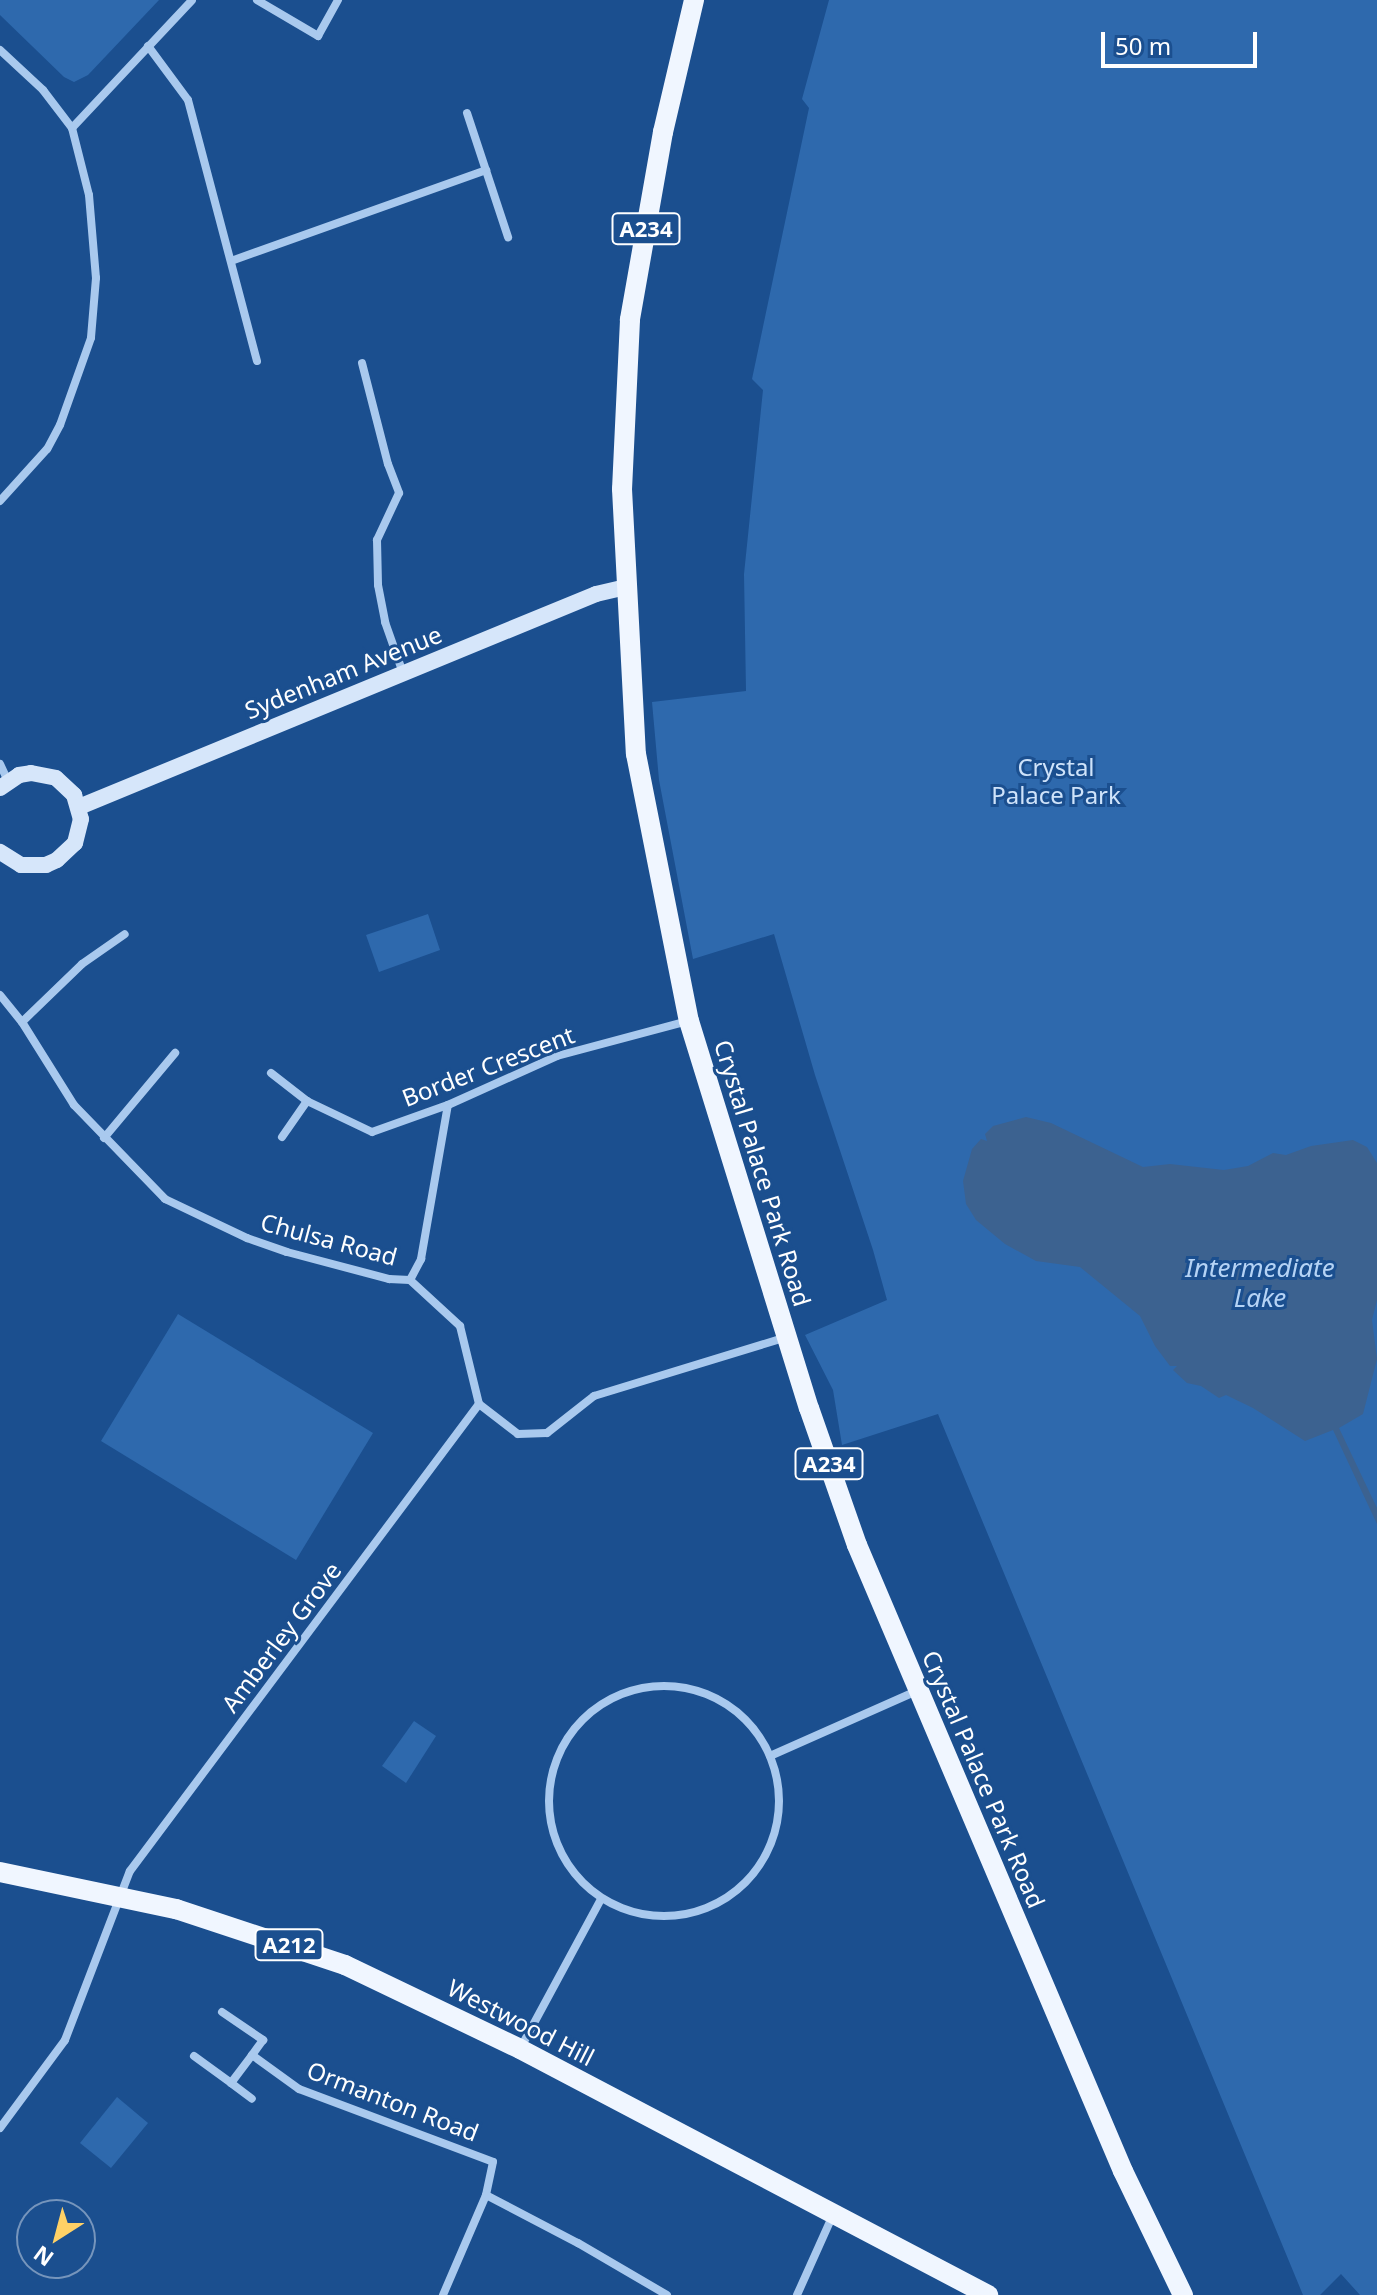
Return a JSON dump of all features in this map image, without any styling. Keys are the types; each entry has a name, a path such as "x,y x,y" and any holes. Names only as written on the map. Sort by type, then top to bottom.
{"main road":[{"name":"Crystal Palace Park Road","path":"694,0 663,132 630,320 622,489 636,754 689,1021 787,1337 857,1545 1123,2171 1183,2295"},
{"name":"Westwood Hill","path":"0,1872 176,1909 345,1965 520,2049 988,2295"}],"street":[{"path":"72,128 192,0"},
{"path":"257,0 318,36 338,0"},
{"path":"148,46 188,100 257,361"},
{"path":"0,50 43,90 72,128 89,195 96,278 91,338 60,425 47,449 0,501"},
{"path":"467,113 508,237"},
{"path":"231,261 486,170"},
{"path":"362,363 399,493 377,540 378,585 385,622 403,673"},
{"name":"Sydenham Avenue","path":"79,807 596,594 627,587"},
{"path":"0,764 4,785 31,773 56,778 74,795 79,807 79,831 75,843 57,860 46,865 21,865 0,852"},
{"path":"22,1022 82,964 125,934"},
{"name":"Chulsa Road","path":"0,995 22,1022 74,1105 165,1199 247,1238 389,1279 410,1280 460,1326 479,1404"},
{"name":"Border Crescent","path":"271,1073 307,1101 372,1132 448,1105 557,1056 689,1021"},
{"path":"104,1138 175,1053"},
{"path":"282,1137 307,1101"},
{"path":"410,1280 421,1259 448,1105"},
{"path":"479,1404 518,1434 547,1433 594,1396 787,1337"},
{"name":"Amberley Grove","path":"0,2128 65,2040 130,1871 479,1404"},
{"path":"668,1685 695,1689 737,1711 757,1731 770,1756 780,1794 778,1820 765,1857 747,1881 726,1898 699,1911 667,1916 627,1910 601,1899 575,1874 555,1838 549,1809 551,1778 559,1753 571,1732 596,1707 639,1688 668,1685"},
{"path":"770,1756 918,1691"},
{"path":"520,2049 601,1899"},
{"path":"222,2012 263,2040 231,2083"},
{"name":"Ormanton Road","path":"252,2055 299,2089 493,2162 486,2195 443,2295"},
{"path":"194,2056 252,2099"},
{"path":"486,2195 578,2243 667,2295"},
{"path":"797,2295 834,2214"}],"green space":[{"path":"0,0 159,0 88,75 74,82 64,77 0,15"},
{"name":"Crystal Palace Park","path":"829,0 1377,0 1377,2295 1360,2295 1341,2274 1320,2295 1303,2295 938,1414 842,1445 833,1390 805,1335 887,1300 873,1250 815,1075 774,934 693,959 659,780 652,702 746,691 744,574 763,390 752,379 809,108 802,99"},
{"path":"428,914 440,950 379,972 366,935"},
{"path":"178,1314 373,1433 296,1560 101,1441"},
{"path":"414,1721 436,1736 406,1783 382,1766"},
{"path":"117,2097 148,2123 111,2168 80,2143"}],"water":[{"name":"Intermediate Lake","path":"1026,1117 1051,1123 1143,1167 1170,1164 1224,1170 1248,1166 1273,1153 1286,1155 1311,1146 1353,1140 1367,1147 1377,1163 1377,1300 1372,1320 1377,1359 1363,1414 1339,1428 1377,1508 1377,1524 1333,1430 1305,1441 1253,1408 1226,1395 1219,1398 1201,1386 1187,1383 1173,1370 1177,1366 1170,1366 1155,1346 1140,1316 1080,1267 1036,1261 1005,1244 976,1220 966,1204 963,1181 972,1149 981,1139 987,1141 985,1134 993,1126"}]}
